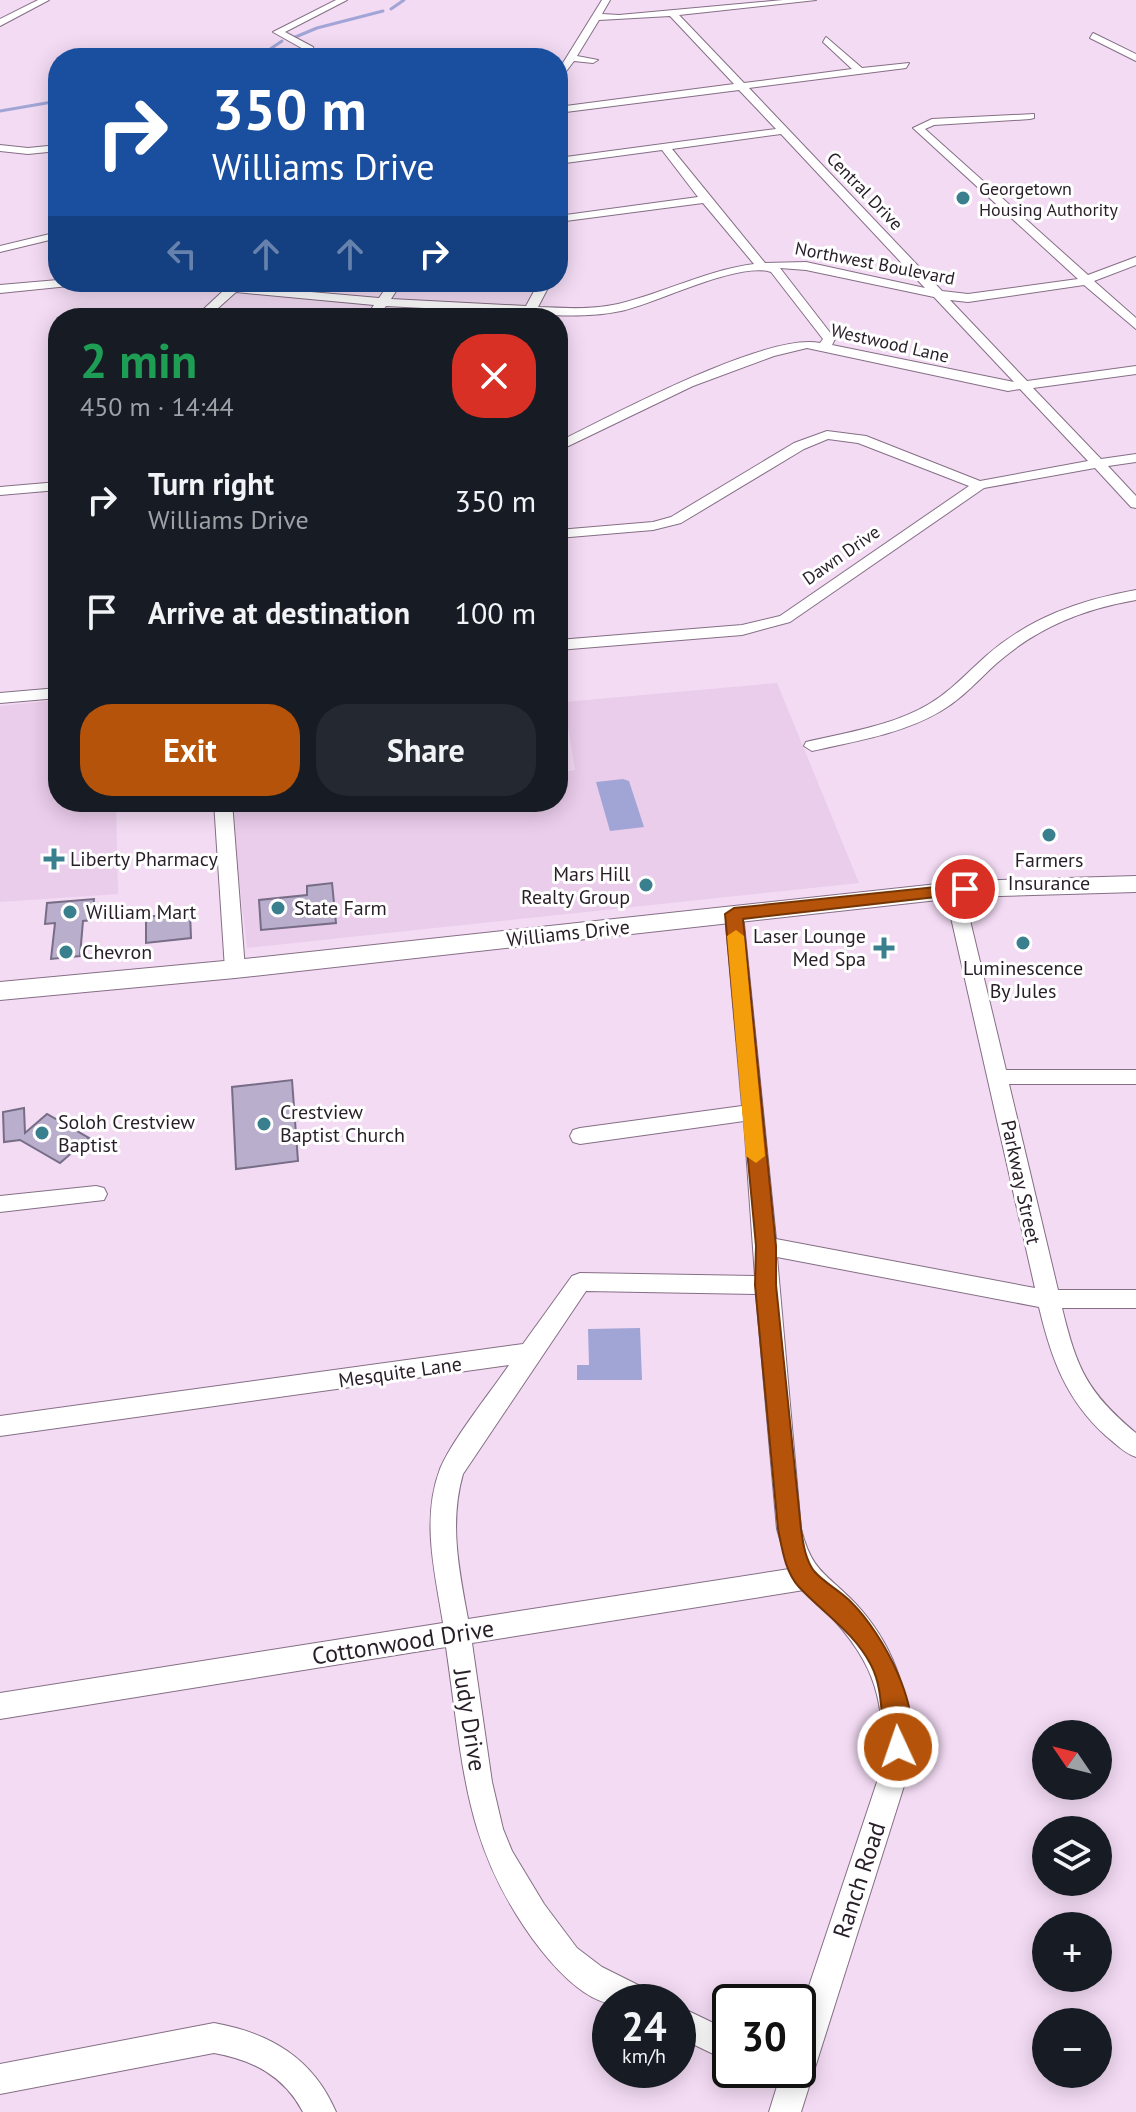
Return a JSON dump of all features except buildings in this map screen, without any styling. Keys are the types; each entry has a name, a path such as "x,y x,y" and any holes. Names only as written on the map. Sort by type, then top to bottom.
{"main road":[{"name":"Williams Drive","path":"0,991 235,969 954,891 1136,884"}],"street":[{"path":"0,23 45,0"},
{"path":"308,48 278,32 343,0"},
{"path":"568,64 606,0"},
{"path":"597,17 812,0"},
{"name":"Central Drive","path":"672,13 1136,504"},
{"path":"1093,36 1136,58"},
{"path":"826,40 860,71"},
{"path":"572,58 593,60"},
{"path":"568,109 906,65"},
{"path":"1030,116 932,122 918,128 1136,325"},
{"path":"568,160 783,131"},
{"path":"665,147 761,265 775,270 829,339 825,346"},
{"path":"0,148 28,151 48,149"},
{"path":"568,218 705,199"},
{"path":"0,249 48,237"},
{"name":"Northwest Boulevard","path":"568,314 621,307 734,270 761,265 806,266 936,294 981,297 1060,288 1136,261"},
{"path":"0,289 48,284"},
{"path":"211,308 229,292"},
{"name":"Northwest Boulevard","path":"280,292 316,298 457,308"},
{"path":"379,308 390,292"},
{"name":"Westwood Lane","path":"568,442 656,397 726,368 794,346 825,346 991,385 1022,385 1136,370"},
{"path":"568,533 653,526 676,520 799,446 827,435 861,439 979,485"},
{"name":"Dawn Drive","path":"568,644 742,630 773,624 785,619 979,485 1136,458"},
{"path":"0,491 48,487"},
{"path":"812,746 907,721 952,697 1012,643 1049,619 1073,608 1136,595"},
{"path":"0,698 48,694"},
{"path":"224,812 235,969"},
{"name":"Parkway Street","path":"954,891 1046,1299 1073,1385 1093,1410 1136,1447"},
{"path":"734,914 789,1529 795,1557 805,1578"},
{"path":"998,1077 1136,1077"},
{"path":"580,1136 752,1112"},
{"path":"0,1204 96,1194"},
{"path":"766,1246 1046,1299 1136,1299"},
{"path":"530,1352 580,1282 766,1285"},
{"name":"Mesquite Lane","path":"0,1426 530,1352"},
{"name":"Judy Drive","path":"530,1352 452,1470 444,1491 444,1542 486,1816 508,1872 568,1960 603,1984"},
{"name":"Cottonwood Drive","path":"0,1706 805,1578"},
{"name":"Ranch Road","path":"805,1578 845,1611 881,1659 895,1701 898,1747 895,1770 816,1999"},
{"path":"0,2079 214,2038 249,2045 280,2061 307,2088 320,2112"},
{"name":"Ranch Road","path":"785,2112 789,2088"}],"shaded area":[{"path":"777,683 859,883 247,948 231,812 568,812 568,771 575,770 568,727 568,702"},
{"path":"48,701 48,812 116,812 118,894 0,902 0,706"}],"water":[{"path":"629,781 644,827 610,831 596,782"},
{"path":"640,1328 642,1380 577,1380 577,1365 589,1365 588,1329"}],"waterway":[{"path":"391,9 404,0"},
{"path":"293,38 317,28 383,11"},
{"path":"272,48 282,41"},
{"path":"0,111 48,103"}],"slow traffic":[{"path":"736,936 756,1156"}],"place":[{"name":"Georgetown Housing Authority","path":"963,198"},
{"name":"Farmers Insurance","path":"1049,835"},
{"name":"Liberty Pharmacy","path":"54,859"},
{"name":"Mars Hill Realty Group","path":"646,885"},
{"name":"State Farm","path":"278,908"},
{"name":"William Mart","path":"70,912"},
{"name":"Luminescence By Jules","path":"1023,943"},
{"name":"Laser Lounge Med Spa","path":"884,948"},
{"name":"Chevron","path":"66,952"},
{"name":"Crestview Baptist Church","path":"264,1124"},
{"name":"Soloh Crestview Baptist","path":"42,1133"}],"route":[{"path":"898,1747 899,1723 895,1701 881,1659 845,1611 805,1578 795,1557 789,1529 734,914 965,889"}]}
